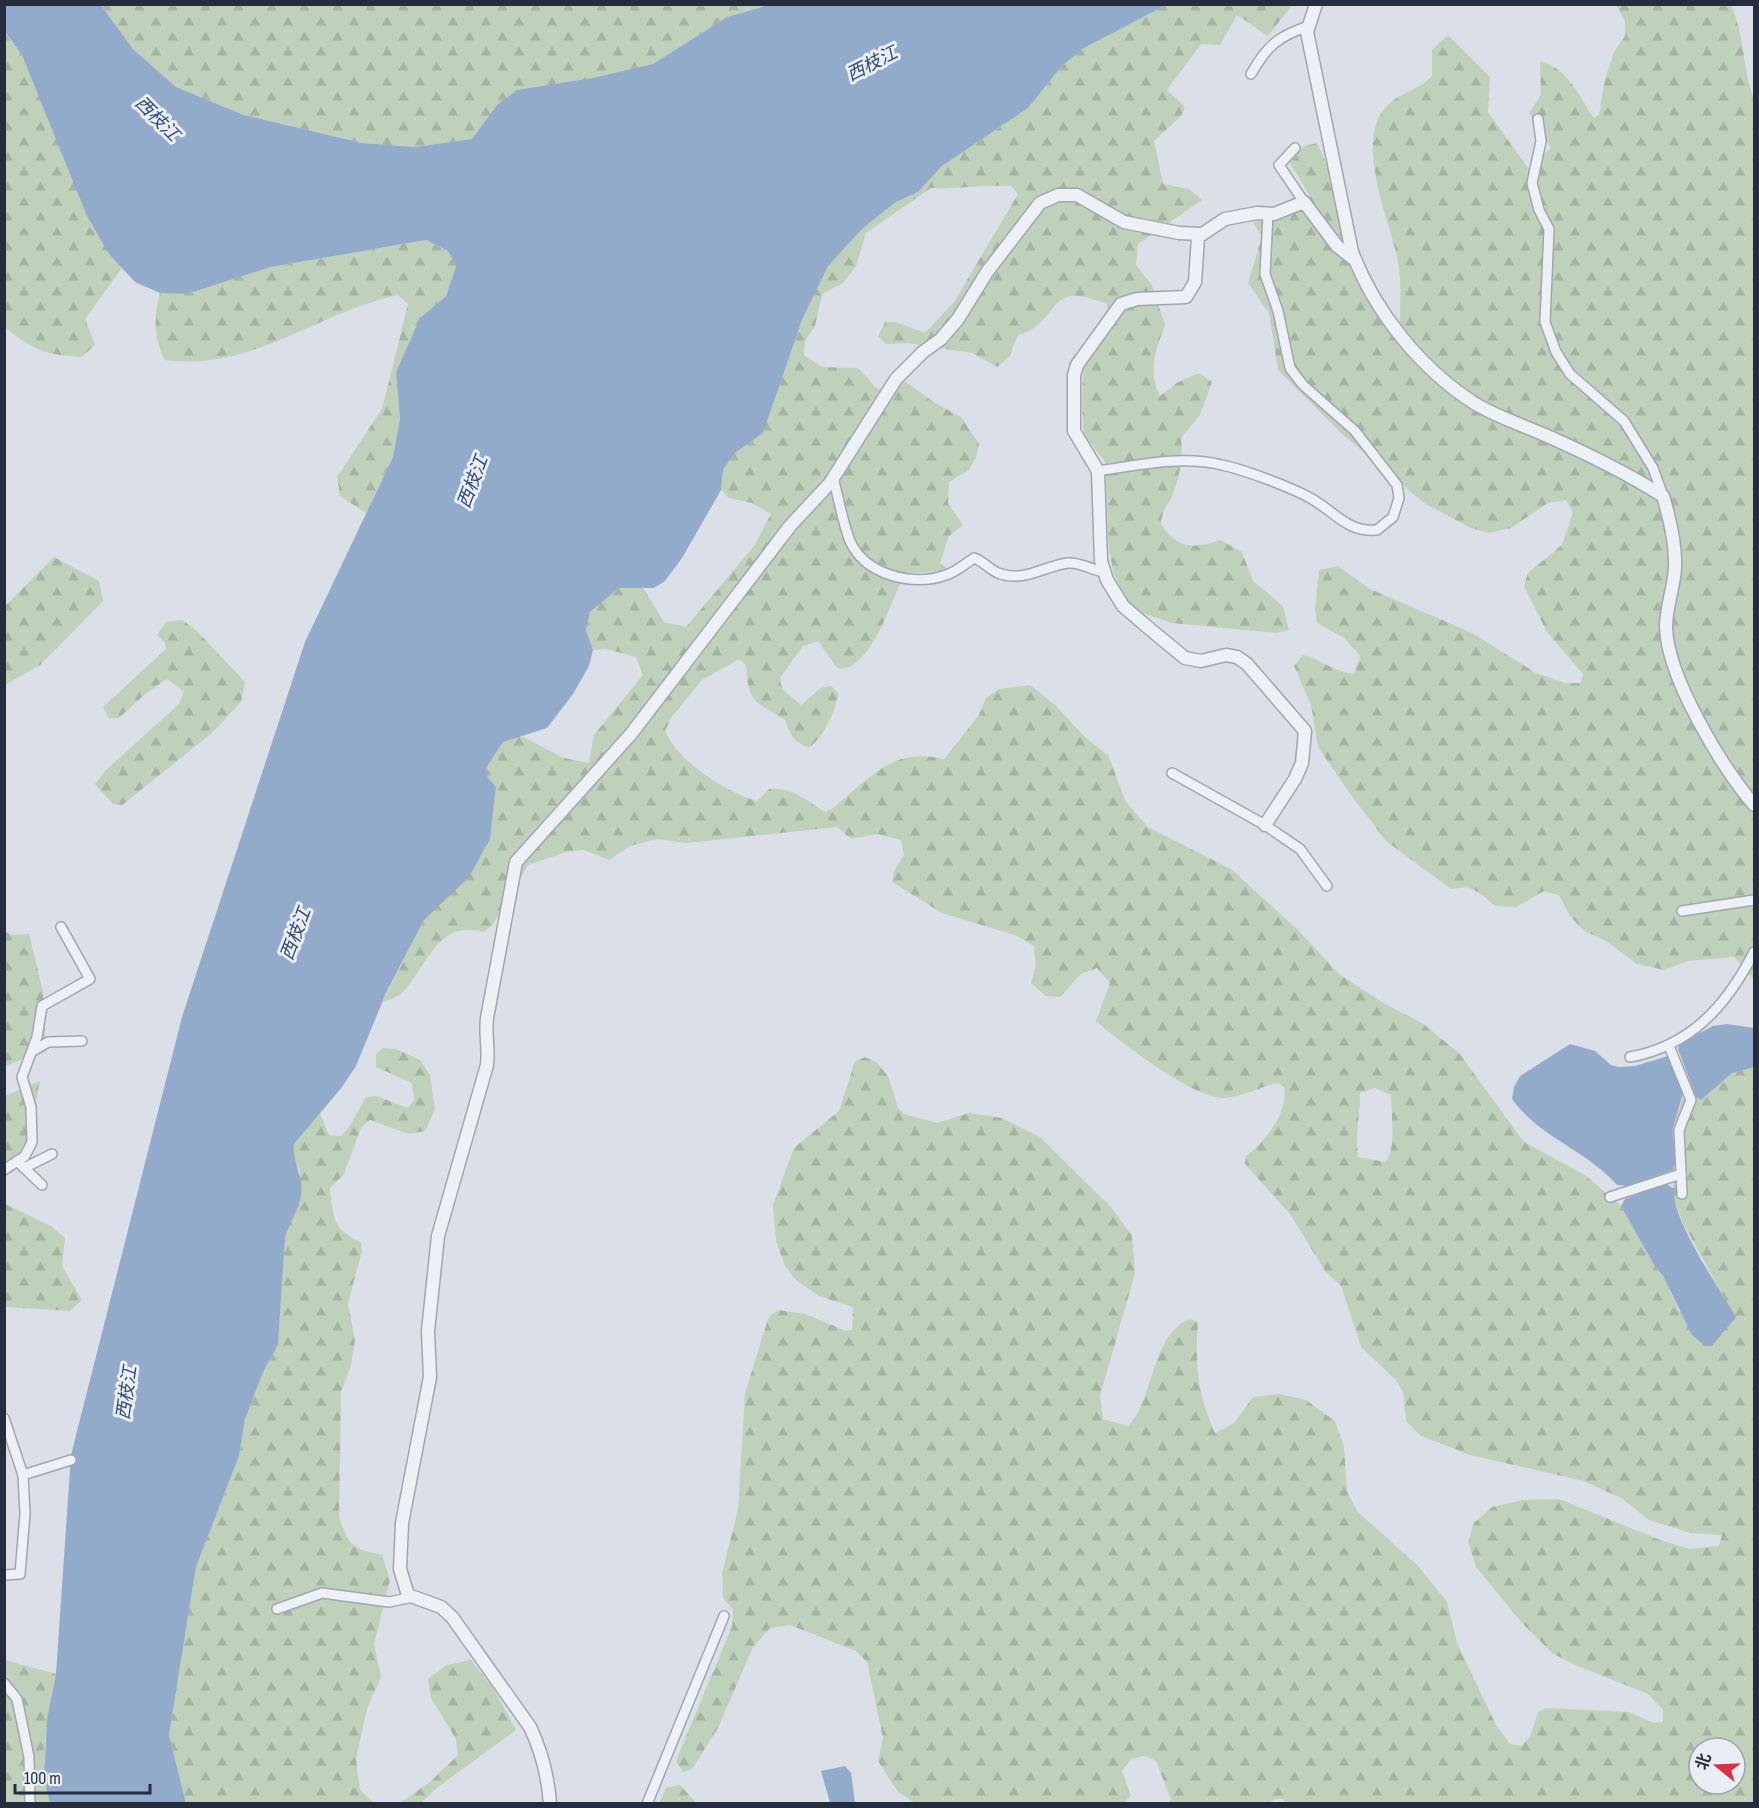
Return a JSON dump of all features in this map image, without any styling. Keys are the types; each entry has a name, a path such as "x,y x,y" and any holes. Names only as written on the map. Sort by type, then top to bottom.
{"street":[{"path":"1316,4 1307,32 1355,260 1362,278 1398,334 1447,383 1476,404 1613,465 1663,496"},
{"path":"1251,74 1263,53 1272,45 1288,33 1309,26"},
{"path":"1538,119 1541,141 1532,183 1539,210 1549,229 1545,322 1556,351 1570,374 1624,421 1653,468 1672,527 1675,567 1666,626 1670,653 1702,730 1755,805"},
{"path":"1295,148 1279,165 1337,246 1355,260"},
{"path":"550,1803 548,1779 540,1747 530,1727 452,1617 441,1607 408,1595 402,1584 400,1569 402,1523 430,1377 428,1331 438,1236 488,1065 489,1050 485,1035 487,1018 516,861 631,734 790,526 812,505 833,478 896,379 923,352 941,339 958,319 987,272 1040,203 1058,195 1077,195 1124,222 1179,233 1202,234"},
{"path":"1265,825 1295,779 1302,763 1305,731 1246,664 1237,657 1227,655 1201,661 1185,658 1123,606 1104,572 1101,561 1098,471 1074,431 1074,375 1077,365 1121,304 1137,299 1186,297 1195,282 1196,247 1202,234 1225,219 1268,214 1304,202"},
{"path":"1098,471 1179,460 1223,465 1313,500 1348,526 1377,530 1393,517 1399,498 1396,485 1387,470 1355,431 1303,385 1290,368 1278,311 1265,274 1268,214"},
{"path":"833,478 850,541 863,560 891,577 912,579 946,576 974,558 999,573 1012,575 1031,575 1068,563 1078,563 1104,572"},
{"path":"1172,772 1265,825 1300,849 1327,886"},
{"path":"1682,910 1755,900"},
{"path":"21,1164 32,1142 31,1107 22,1077 33,1051 42,1006 90,980 61,927"},
{"path":"1630,1057 1651,1053 1669,1046 1714,1013 1742,978 1755,952"},
{"path":"33,1051 48,1042 82,1041"},
{"path":"1669,1046 1691,1100 1680,1122 1682,1194"},
{"path":"4,1170 52,1154"},
{"path":"21,1164 42,1185"},
{"path":"1610,1197 1681,1173"},
{"path":"4,1418 23,1475 25,1514 20,1574 4,1575"},
{"path":"23,1475 71,1460"},
{"path":"277,1609 322,1593 389,1602 413,1598"},
{"path":"647,1803 724,1616"},
{"path":"4,1683 17,1699 30,1757 30,1803"}],"green space":[{"path":"101,5 769,5 727,17 653,64 497,105 472,139 415,147 362,143 244,115 176,87 133,49"},
{"path":"1166,5 1292,5 1268,36 1237,15 1220,45 1201,44 1167,90 1185,107 1181,116 1154,141 1163,184 1189,189 1202,200 1138,244 1136,265 1152,286 1165,325 1153,369 1160,396 1178,382 1199,373 1212,382 1200,415 1181,438 1179,474 1173,494 1164,511 1161,525 1167,533 1187,545 1202,545 1220,540 1242,552 1253,581 1283,606 1289,630 1276,633 1172,623 1142,613 1127,602 1114,574 1109,550 1105,462 1084,435 1083,368 1108,332 1107,304 1087,297 1072,296 1063,299 1032,329 1018,335 1009,357 997,367 972,353 907,343 886,344 878,337 885,322 895,322 925,333 954,302 1018,194 1011,186 931,188 866,233 856,266 843,283 822,294 815,326 805,341 804,355 822,367 858,368 878,388 887,389 906,382 935,403 961,417 979,444 976,458 969,470 949,482 948,503 963,525 949,536 940,563 950,570 904,574 879,632 860,660 849,667 837,668 818,641 803,646 780,678 782,689 801,705 821,688 831,686 839,694 824,730 809,748 793,737 785,720 755,700 749,687 746,665 739,659 702,680 671,718 665,731 672,743 692,765 717,783 757,801 769,789 785,790 799,795 824,812 834,808 880,769 891,763 915,757 944,759 979,715 986,698 999,689 1030,685 1054,704 1087,739 1108,755 1126,802 1148,827 1231,869 1297,929 1339,974 1385,1004 1422,1023 1459,1053 1524,1142 1585,1175 1621,1206 1654,1265 1663,1276 1679,1311 1735,1317 1683,1223 1673,1196 1673,1170 1676,1160 1672,1131 1682,1099 1696,1097 1701,1100 1732,1072 1754,1067 1754,1803 1286,1804 1283,1799 1275,1799 1267,1804 1168,1803 1171,1800 1156,1761 1145,1756 1131,1759 1122,1771 1131,1796 1123,1803 915,1803 898,1792 878,1761 883,1738 867,1662 856,1651 790,1625 770,1628 753,1647 718,1728 692,1769 683,1772 676,1761 732,1626 733,1610 723,1598 722,1573 738,1510 745,1393 769,1316 779,1310 805,1314 846,1331 852,1330 853,1307 819,1296 797,1281 785,1266 776,1241 773,1205 794,1148 839,1111 855,1061 865,1057 876,1062 888,1076 898,1108 904,1114 937,1123 969,1113 1002,1118 1040,1137 1111,1207 1132,1236 1135,1273 1100,1396 1103,1419 1128,1426 1137,1415 1160,1353 1168,1338 1177,1327 1190,1319 1198,1322 1199,1379 1204,1405 1215,1433 1234,1423 1253,1397 1280,1394 1306,1400 1335,1421 1344,1447 1347,1492 1357,1511 1418,1566 1447,1602 1457,1643 1496,1725 1510,1744 1521,1746 1530,1737 1538,1712 1546,1708 1629,1712 1654,1723 1663,1722 1663,1710 1648,1694 1573,1664 1552,1653 1521,1622 1476,1567 1468,1541 1474,1523 1492,1507 1523,1500 1559,1499 1660,1540 1690,1549 1719,1546 1722,1535 1691,1533 1649,1520 1621,1498 1584,1481 1470,1455 1421,1436 1406,1421 1403,1392 1396,1380 1361,1347 1341,1286 1325,1271 1290,1214 1245,1164 1246,1156 1274,1126 1283,1107 1284,1087 1278,1083 1238,1096 1224,1098 1211,1096 1157,1067 1096,1021 1110,983 1097,968 1081,974 1060,997 1046,996 1031,983 1036,966 1034,946 1015,935 942,913 892,882 894,871 904,855 901,840 878,834 851,839 837,827 687,843 657,839 630,846 609,860 584,850 566,852 528,865 493,924 484,932 468,930 455,932 444,938 403,992 382,1003 424,920 445,898 490,839 496,788 488,778 486,768 503,742 521,736 564,758 589,763 594,735 643,675 636,657 606,649 593,650 586,630 589,612 619,588 642,586 664,622 686,627 754,546 771,514 752,503 729,498 721,490 723,470 735,453 763,433 802,320 828,266 863,228 896,202 918,192 942,166 1028,108 1062,66 1084,48","holes":["1375,1088 1391,1095 1392,1140 1389,1157 1385,1162 1358,1157 1360,1093"]},
{"path":"1616,5 1731,5 1739,28 1747,76 1754,99 1754,980 1734,957 1688,961 1664,970 1637,964 1606,941 1584,931 1570,916 1559,895 1544,891 1516,907 1496,906 1468,887 1451,889 1386,841 1348,791 1318,747 1311,705 1294,666 1303,655 1354,674 1360,656 1344,638 1317,623 1315,609 1319,570 1338,566 1368,588 1472,633 1536,673 1565,683 1581,683 1583,674 1547,632 1524,586 1528,573 1562,545 1573,512 1566,500 1548,503 1511,528 1488,533 1471,528 1424,503 1341,433 1278,370 1269,313 1248,283 1262,237 1253,222 1285,217 1310,196 1290,163 1304,146 1317,143 1330,172 1353,268 1400,329 1399,265 1381,200 1373,158 1373,138 1378,121 1387,106 1398,97 1422,85 1432,76 1432,50 1448,35 1490,77 1488,112 1528,168 1551,148 1529,113 1541,95 1540,61 1559,70 1572,84 1594,118 1599,115 1605,79 1614,52 1625,36 1625,21"},
{"path":"4,32 22,55 109,254 122,268 85,319 95,345 82,357 59,355 40,350 23,341 5,327"},
{"path":"426,240 448,251 456,266 446,296 420,318 396,372 400,419 393,457 366,513 340,496 337,477 382,409 408,304 398,295 369,303 255,349 226,357 196,361 165,360 161,352 156,327 160,293 187,294 271,267"},
{"path":"54,557 99,581 103,601 40,665 5,685 5,606"},
{"path":"182,620 196,630 245,682 241,702 212,733 122,805 113,804 95,784 105,771 179,704 184,691 167,679 145,694 119,718 109,718 103,707 166,649 165,643 157,635 166,622"},
{"path":"4,930 11,935 29,934 43,992 46,1051 5,1066"},
{"path":"383,1048 396,1049 420,1060 430,1075 435,1110 425,1131 409,1134 370,1120 361,1128 344,1174 330,1188 333,1214 339,1227 361,1242 362,1251 348,1303 355,1341 351,1366 341,1392 339,1518 349,1541 361,1550 382,1555 390,1580 374,1644 381,1677 367,1709 356,1759 360,1790 374,1803 186,1803 169,1735 196,1567 239,1456 245,1419 264,1370 278,1345 285,1239 287,1226 298,1207 300,1170 292,1156 294,1144 320,1113 329,1135 341,1136 349,1127 366,1097 376,1096 408,1108 414,1100 412,1083 376,1067 376,1054"},
{"path":"40,1081 27,1145 5,1178 5,1096"},
{"path":"5,1204 51,1226 65,1238 62,1266 82,1300 70,1311 5,1307"},
{"path":"5,1660 56,1674 47,1722 45,1755 50,1803 5,1804"},
{"path":"471,1660 493,1688 516,1730 434,1790 421,1803 400,1803 430,1782 458,1755 456,1739 431,1698 428,1679 447,1665"},
{"path":"680,1785 695,1802 659,1803 666,1788"}],"water":[{"name":"西枝江","path":"5,5 101,5 133,49 176,87 244,115 362,143 415,147 472,139 497,105 517,90 593,78 653,64 727,17 769,5 1166,5 1084,48 1062,66 1028,108 942,166 918,192 896,202 863,228 828,266 802,320 763,433 735,453 723,470 721,490 682,558 665,581 654,588 619,588 590,612 586,630 593,650 589,666 573,694 547,728 503,742 486,768 488,778 496,787 490,839 469,877 424,920 386,993 356,1066 342,1087 294,1144 301,1195 285,1239 278,1345 264,1370 245,1419 239,1456 196,1567 169,1735 186,1803 50,1803 44,1779 47,1719 56,1674 71,1455 182,1017 305,642 393,457 400,419 396,372 420,318 446,296 456,266 448,251 426,240 271,267 187,294 160,293 135,282 109,254 87,216 22,55 5,32"},
{"path":"1727,1024 1754,1028 1754,1067 1732,1073 1701,1100 1696,1097 1678,1049 1680,1043 1713,1026"},
{"path":"1570,1044 1595,1051 1611,1065 1619,1067 1635,1066 1668,1056 1683,1093 1672,1131 1676,1160 1673,1170 1626,1186 1617,1185 1592,1163 1536,1124 1512,1099 1514,1087 1520,1076"},
{"path":"1666,1184 1674,1189 1675,1202 1688,1235 1736,1317 1712,1346 1705,1346 1692,1335 1663,1276 1654,1265 1621,1206 1625,1199"},
{"path":"845,1766 851,1773 855,1803 830,1803 821,1771"}]}
